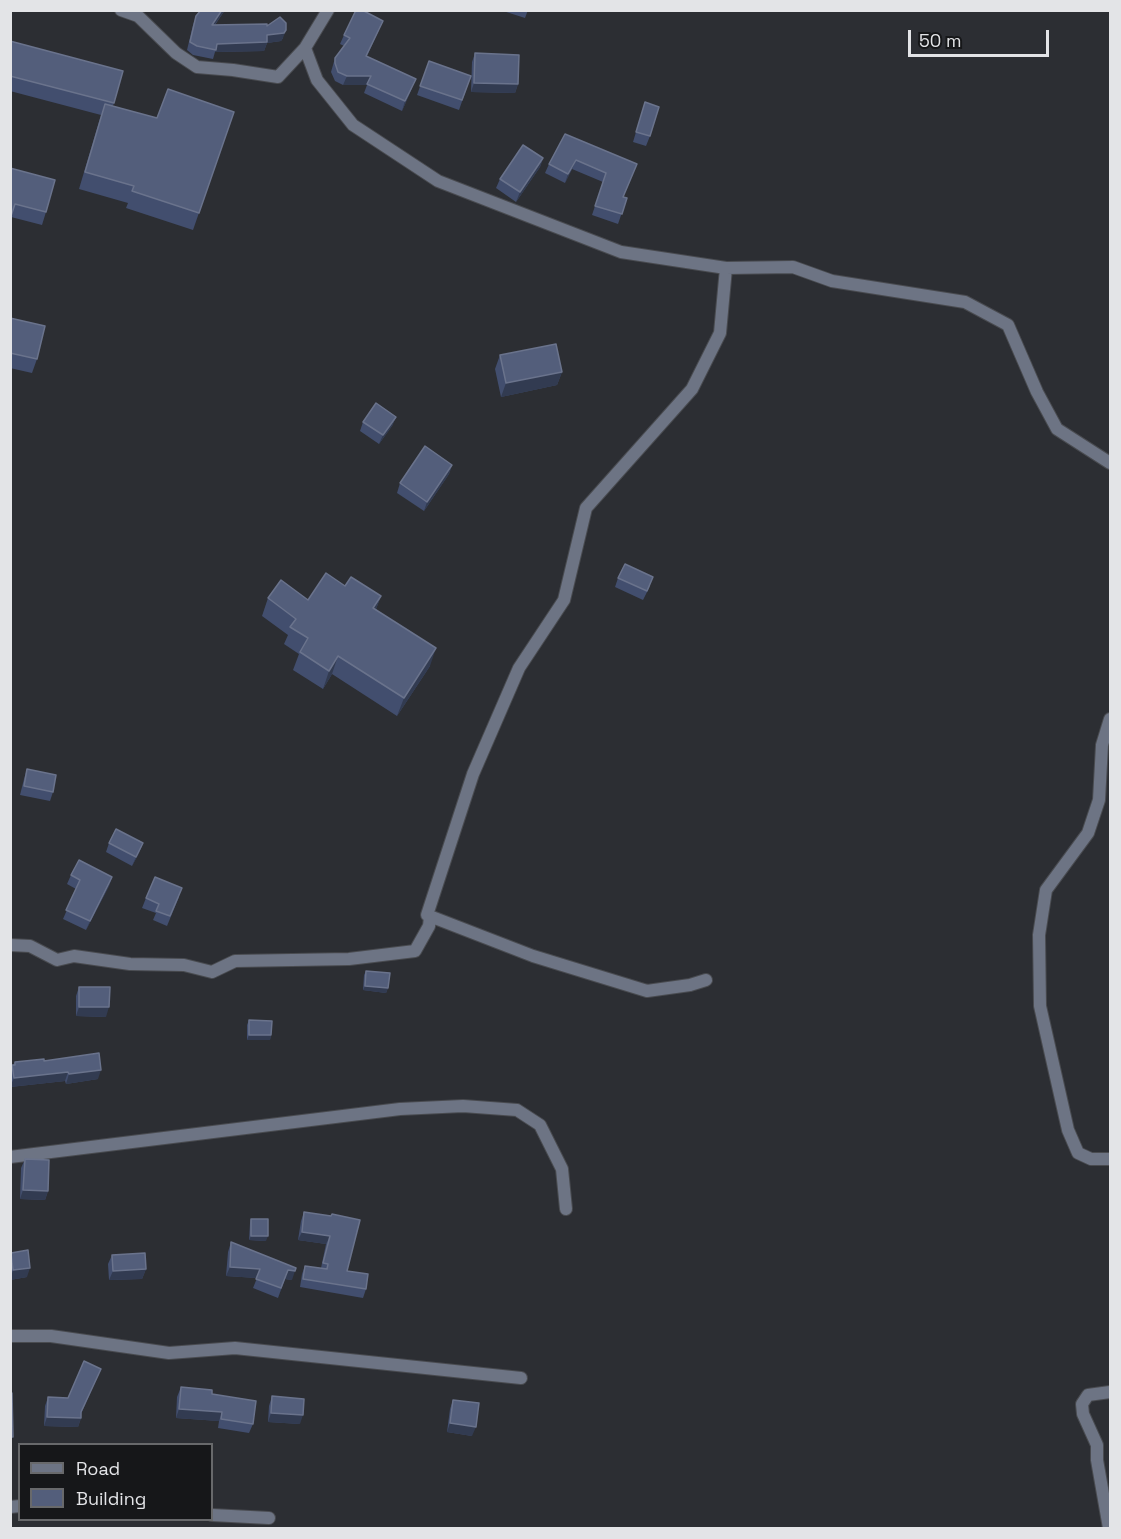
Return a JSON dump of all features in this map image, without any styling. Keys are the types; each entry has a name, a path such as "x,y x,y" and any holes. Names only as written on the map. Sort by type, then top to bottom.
{"street":[{"path":"121,10 138,16 176,53 197,67 278,77 305,48 328,10"},
{"path":"305,48 317,80 353,124 438,181 621,252 726,268 793,267 832,281 965,302 1008,325 1037,392 1057,429 1110,463"},
{"path":"10,945 30,946 57,960 74,956 130,964 184,965 212,972 235,961 349,959 415,951 429,926 430,916 427,915 473,774 519,668 564,600 586,508 692,389 720,333 726,268"},
{"path":"1110,719 1102,745 1099,800 1088,833 1046,890 1039,935 1040,1006 1068,1130 1078,1153 1091,1159 1110,1159"},
{"path":"430,916 533,956 647,991 690,985 706,980"},
{"path":"10,1157 400,1109 463,1106 517,1110 540,1125 562,1169 566,1209"},
{"path":"10,1336 51,1336 169,1353 235,1348 521,1378"},
{"path":"1109,1528 1097,1460 1097,1445 1083,1414 1082,1404 1088,1395 1110,1392"},
{"path":"213,1515 269,1518"}],"building":[{"path":"201,10 222,10 212,25 267,24 267,26 280,17 286,23 286,30 284,33 267,35 267,42 217,44 216,50 197,46 190,42 196,16"},
{"path":"356,10 362,10 383,21 366,56 416,79 405,101 367,84 371,76 347,76 338,72 335,58 350,38 344,35"},
{"path":"10,41 123,71 114,103 10,76"},
{"path":"475,53 519,55 518,84 474,83"},
{"path":"429,61 471,76 462,100 420,86"},
{"path":"168,89 234,112 199,213 132,191 134,186 85,172 105,104 157,118"},
{"path":"645,102 659,107 650,136 636,132"},
{"path":"565,134 637,164 623,197 627,198 622,214 595,206 606,173 576,160 568,174 549,164"},
{"path":"523,145 543,158 520,192 500,179"},
{"path":"10,168 55,180 46,212 15,204 10,219"},
{"path":"10,318 45,326 37,359 10,353"},
{"path":"556,344 562,372 506,383 500,355"},
{"path":"376,403 396,417 383,435 363,422"},
{"path":"425,446 452,465 427,502 400,483"},
{"path":"625,564 653,577 647,591 618,578"},
{"path":"326,573 345,586 351,577 381,596 373,608 436,648 404,698 338,656 329,671 300,652 308,638 290,627 296,619 268,598 281,580 308,600"},
{"path":"27,769 56,775 53,792 24,786"},
{"path":"116,829 143,843 136,857 109,843"},
{"path":"79,860 112,877 90,921 66,910 80,880 71,875"},
{"path":"155,877 182,888 170,916 156,911 159,904 146,898"},
{"path":"366,971 390,973 388,988 365,986"},
{"path":"79,987 110,987 109,1007 79,1007"},
{"path":"249,1020 272,1021 271,1035 249,1035"},
{"path":"99,1053 101,1070 14,1078 12,1065 15,1065 15,1062 44,1059 44,1061"},
{"path":"25,1159 49,1160 48,1191 23,1190"},
{"path":"304,1212 331,1216 332,1214 360,1220 347,1271 368,1274 366,1289 303,1279 305,1266 327,1269 328,1264 323,1263 330,1236 302,1232"},
{"path":"251,1219 268,1219 268,1236 251,1236"},
{"path":"231,1242 296,1268 295,1271 288,1270 281,1288 256,1279 260,1269 230,1267"},
{"path":"28,1250 30,1268 13,1270 11,1253"},
{"path":"145,1253 146,1269 113,1271 112,1255"},
{"path":"84,1361 101,1369 81,1412 81,1418 47,1417 48,1397 68,1398"},
{"path":"181,1387 212,1390 212,1394 256,1401 253,1424 221,1419 222,1412 179,1409"},
{"path":"10,1393 12,1393 13,1437 10,1437"},
{"path":"272,1396 304,1399 303,1415 271,1413"},
{"path":"453,1400 479,1403 476,1427 450,1423"}]}
